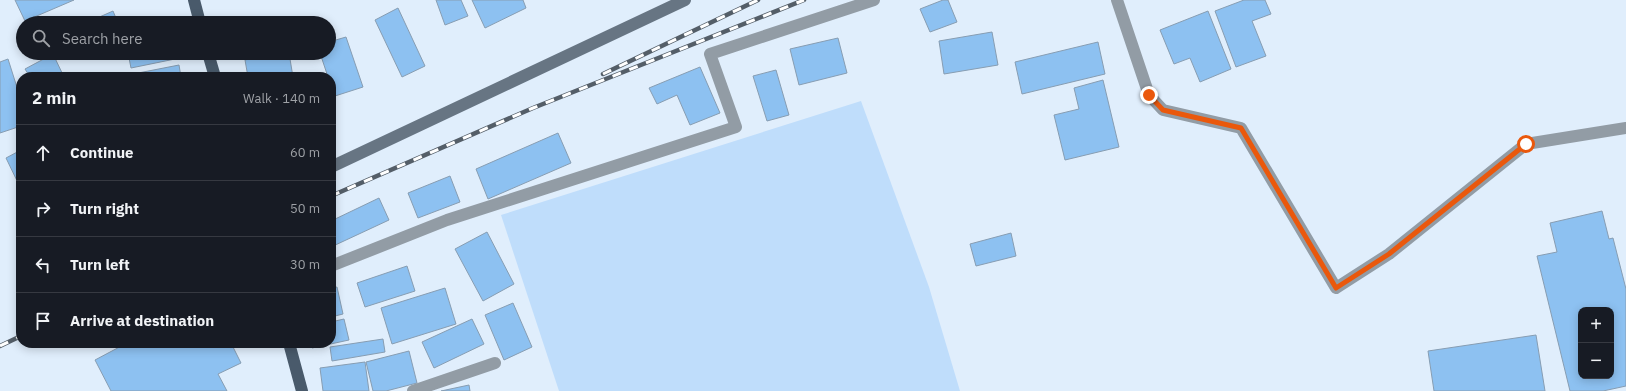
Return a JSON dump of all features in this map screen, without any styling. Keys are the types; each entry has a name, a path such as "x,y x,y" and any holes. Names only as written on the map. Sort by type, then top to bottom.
{"main road":[{"path":"194,0 198,16"},
{"path":"210,60 214,72"},
{"path":"290,348 302,391"}],"street":[{"path":"336,165 685,0"},
{"path":"336,264 447,220 736,127 710,54 874,0"},
{"path":"1117,0 1149,95 1163,110 1241,128 1336,288 1389,254 1526,144 1626,128"},
{"path":"413,391 495,363"}],"shaded area":[{"path":"861,101 929,287 960,391 559,391 501,215"}],"building":[{"path":"15,0 74,0 37,16 23,16"},
{"path":"436,0 461,0 468,16 445,25"},
{"path":"472,0 523,0 526,8 485,28"},
{"path":"943,0 948,0 957,22 930,32 920,9"},
{"path":"1244,0 1265,0 1271,14 1252,21 1266,56 1236,67 1215,11"},
{"path":"398,8 425,66 402,77 375,20"},
{"path":"113,11 115,16 102,16"},
{"path":"1208,11 1231,69 1200,82 1190,58 1174,64 1160,30"},
{"path":"992,32 998,65 944,74 939,41"},
{"path":"346,37 363,87 336,96 336,72 326,72 322,60 336,60 336,40"},
{"path":"838,38 847,73 799,85 790,49"},
{"path":"1098,42 1105,74 1022,94 1015,62"},
{"path":"8,59 16,84 16,128 0,133 0,62"},
{"path":"42,60 56,60 62,72 27,72 25,69"},
{"path":"129,60 170,60 131,68"},
{"path":"245,60 290,60 292,72 247,72"},
{"path":"179,65 180,72 143,72"},
{"path":"700,67 720,113 690,125 677,95 657,104 649,88"},
{"path":"776,70 789,115 767,121 753,76"},
{"path":"1103,80 1119,147 1065,160 1054,115 1079,109 1074,88"},
{"path":"558,133 571,163 488,199 476,169"},
{"path":"16,153 16,179 6,158"},
{"path":"450,176 460,202 418,218 408,193"},
{"path":"379,198 389,220 336,245 336,219"},
{"path":"1602,211 1609,239 1613,238 1626,289 1626,386 1603,391 1570,391 1537,256 1557,252 1550,223"},
{"path":"487,232 514,284 483,301 455,249"},
{"path":"1011,233 1016,256 976,266 970,244"},
{"path":"407,266 415,291 365,307 357,283"},
{"path":"336,287 343,314 336,316"},
{"path":"445,288 456,324 392,344 381,308"},
{"path":"513,303 532,347 504,360 485,315"},
{"path":"344,319 349,340 336,343 336,321"},
{"path":"472,319 484,344 434,368 422,342"},
{"path":"1536,335 1545,391 1434,391 1428,351"},
{"path":"383,339 385,352 332,361 330,348 336,348 336,346"},
{"path":"118,348 234,348 241,363 218,374 227,391 111,391 95,360"},
{"path":"409,351 417,383 386,391 373,391 366,362"},
{"path":"365,362 369,391 323,391 320,368"},
{"path":"469,385 470,391 441,391"}],"railway":[{"path":"603,74 758,0"},
{"path":"336,194 533,108 804,0"},
{"path":"0,346 16,338"}],"route":[{"path":"1149,95 1163,110 1241,128 1336,288 1389,254 1526,144"}]}
